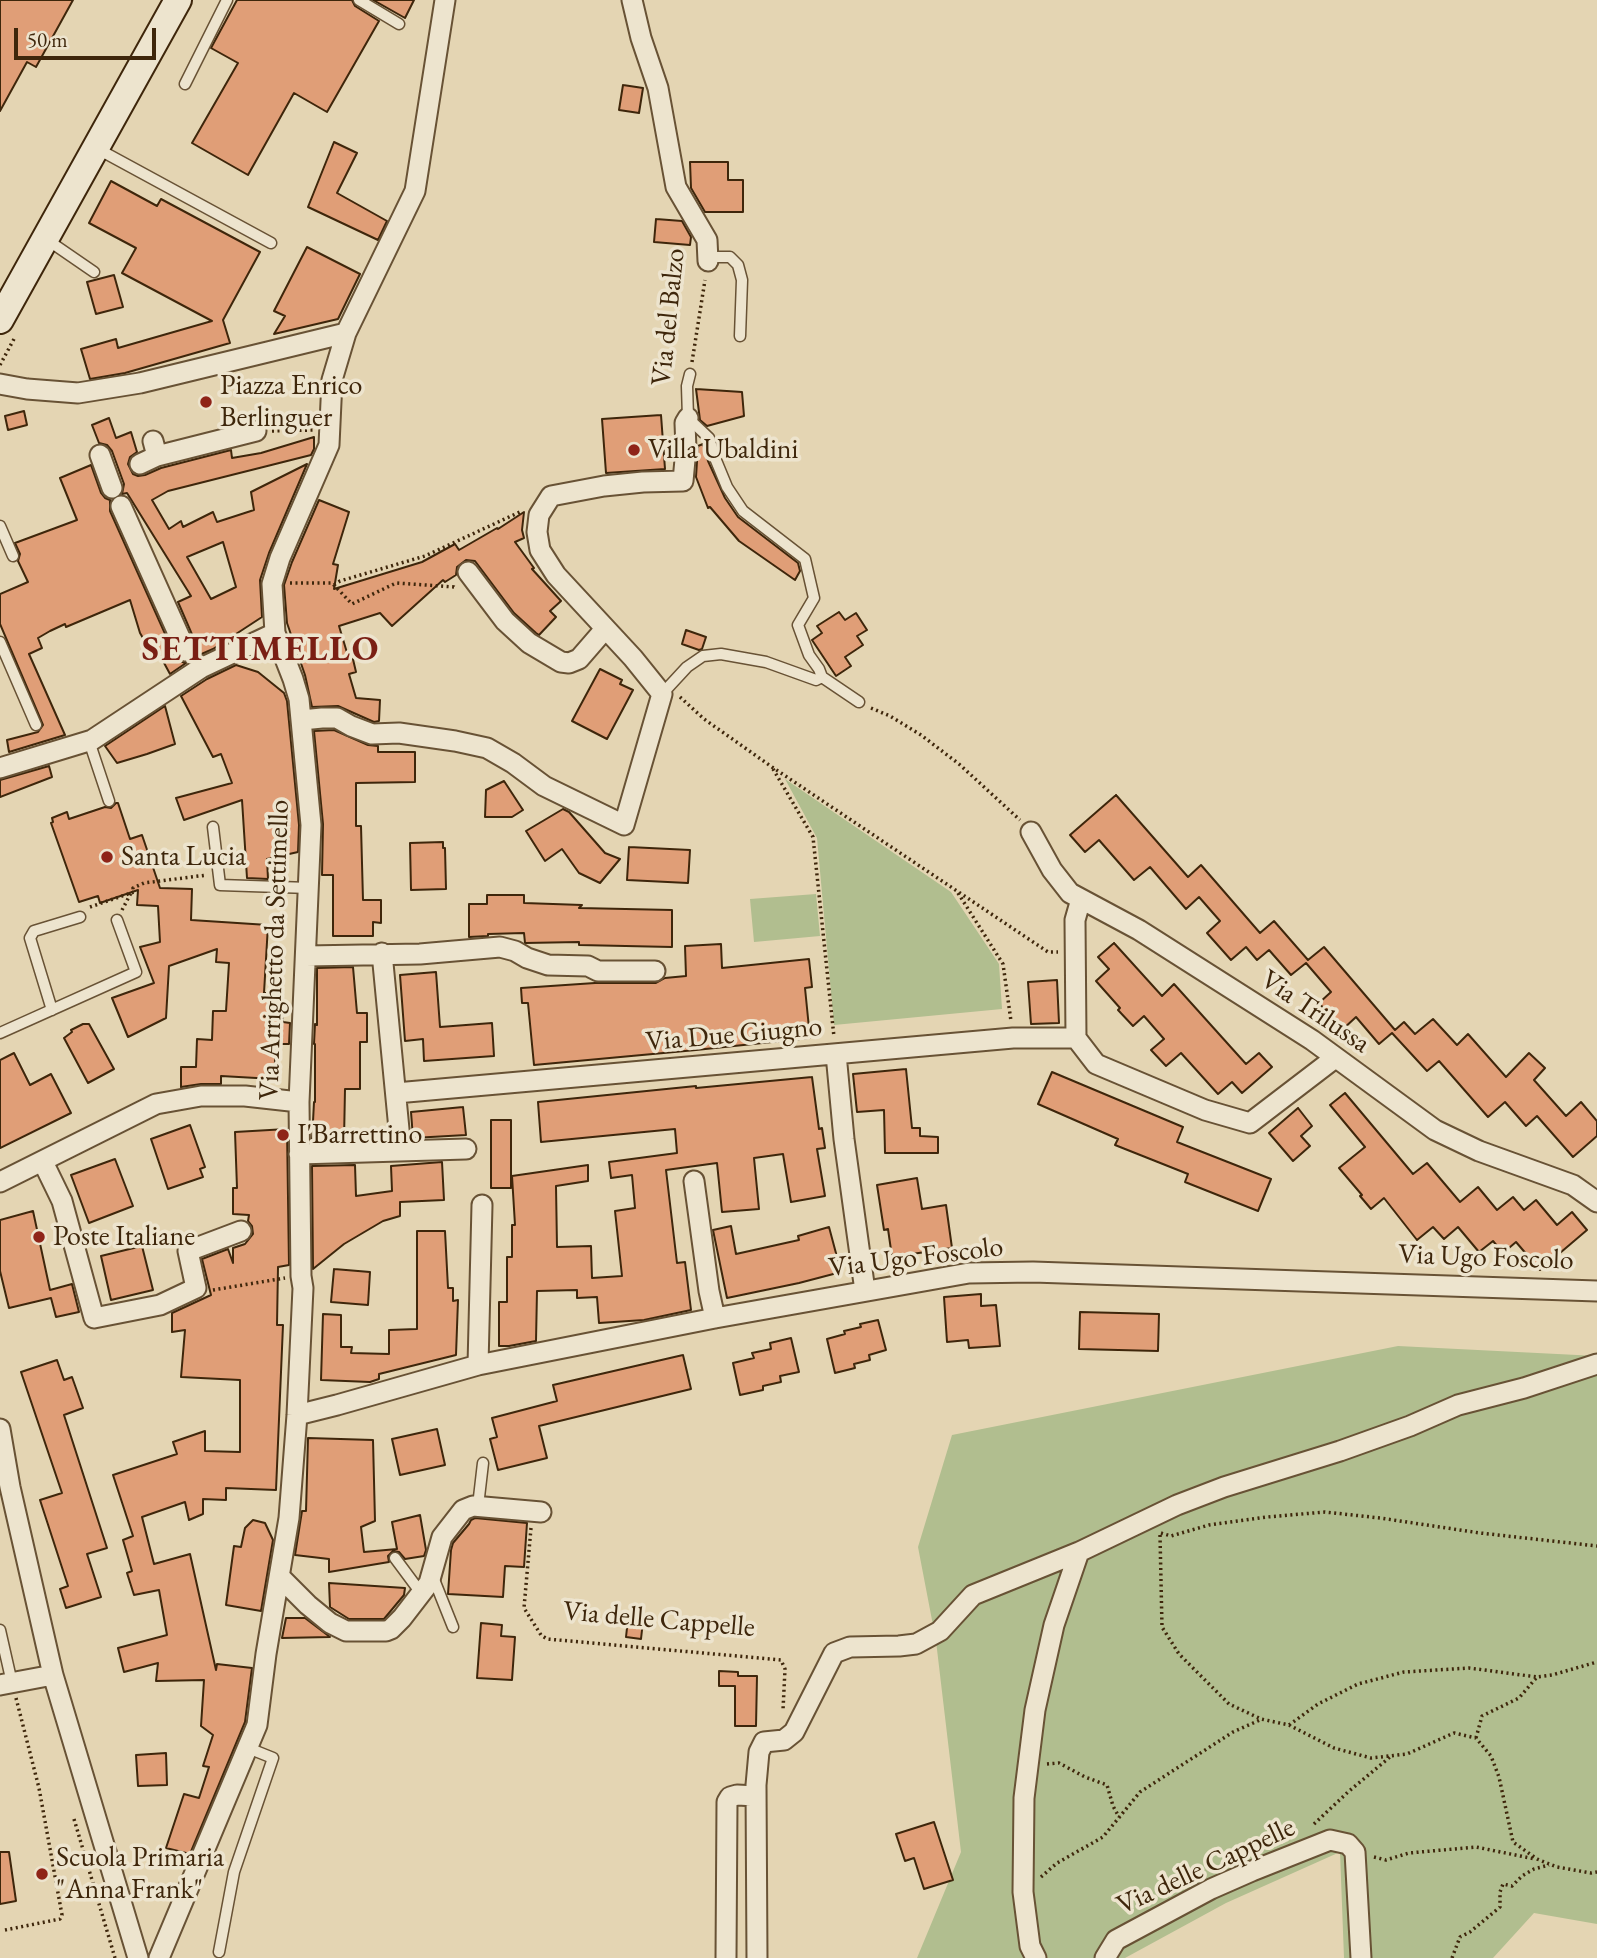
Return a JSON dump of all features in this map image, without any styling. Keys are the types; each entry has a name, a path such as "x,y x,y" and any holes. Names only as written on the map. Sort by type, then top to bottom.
{"main road":[{"path":"0,320 178,0"}],"street":[{"name":"Via Arrighetto da Settimello","path":"159,1958 257,1726 289,1518 303,1288 299,1101 311,825 299,699 275,633 272,584 280,558 329,445 332,380 346,333 415,191 445,0"},
{"name":"Via del Balzo","path":"632,0 641,38 658,88 676,187 706,240 708,259"},
{"path":"0,384 78,393 144,382 346,333"},
{"path":"302,720 337,719 372,734 399,733 486,748 544,786 624,825 665,690 556,575 540,550 537,532 540,514 551,495 604,486 684,481 685,423 688,418"},
{"path":"150,454 256,431"},
{"path":"100,455 112,488"},
{"path":"121,506 191,662"},
{"path":"468,572 505,621 529,643 561,662 569,663 579,659 606,629"},
{"path":"0,768 89,741 191,662 275,633"},
{"name":"Via Trilussa","path":"1031,832 1052,870 1070,893 1139,930 1312,1040 1436,1130 1479,1150 1573,1185 1597,1202"},
{"path":"1082,900 1074,920 1076,1038 1096,1064 1205,1110 1250,1123 1335,1058"},
{"path":"306,956 420,954 500,947 548,965 588,966 598,971 655,971"},
{"path":"382,953 401,1150"},
{"name":"Via Due Giugno","path":"396,1093 1013,1038 1076,1038"},
{"path":"836,1054 844,1139 865,1291"},
{"path":"0,1182 156,1104 201,1097 245,1096 299,1101"},
{"path":"299,1154 466,1149"},
{"path":"43,1162 62,1201 94,1318 160,1305 196,1288 188,1251 241,1231"},
{"path":"694,1181 715,1318"},
{"path":"478,1365 482,1205"},
{"name":"Via Ugo Foscolo","path":"297,1415 478,1365 715,1318 969,1273 1033,1272 1597,1291"},
{"path":"757,1958 758,1752 768,1740 785,1740 794,1732 834,1653 850,1647 916,1644 940,1631 973,1595 1079,1552 1177,1505 1224,1487 1340,1451 1410,1426 1458,1405 1524,1388 1597,1364"},
{"path":"0,1429 10,1487 53,1675 138,1958"},
{"path":"281,1577 330,1623 346,1631 386,1631 402,1618 429,1583 440,1541 463,1510 478,1506 537,1511"},
{"path":"1036,1958 1030,1946 1023,1892 1024,1798 1035,1710 1054,1625 1079,1552"},
{"path":"6,1684 53,1675"},
{"path":"726,1958 727,1802 737,1794 756,1796"},
{"name":"Via delle Cappelle","path":"1105,1958 1116,1940 1211,1889 1252,1871 1330,1840 1348,1844 1355,1852"},
{"path":"1355,1852 1361,1958"}],"lane":[{"path":"185,84 227,0"},
{"path":"359,0 399,24"},
{"path":"96,148 271,243"},
{"path":"45,239 94,272"},
{"path":"708,259 730,257 738,264 742,279 740,336"},
{"name":"Via del Balzo","path":"690,374 687,386 688,418 709,438 727,487 743,511 805,559 814,598 798,625 809,655 822,677"},
{"path":"0,526 13,556"},
{"path":"0,642 36,725"},
{"path":"665,690 687,667 703,656 721,654 766,662 816,680 822,677 859,702"},
{"path":"89,741 109,801"},
{"path":"213,827 220,885 310,888"},
{"path":"51,1010 30,938 34,931 80,913"},
{"path":"0,1033 136,972 117,920"},
{"path":"478,1506 483,1463"},
{"path":"395,1558 421,1593"},
{"path":"431,1573 453,1627"},
{"path":"0,1630 6,1684"},
{"path":"219,1952 234,1872 273,1758 248,1748"}],"path":[{"name":"Via del Balzo","path":"690,374 708,259"},
{"path":"256,431 330,429"},
{"path":"334,585 425,556 530,507"},
{"path":"272,584 332,583 352,604 396,583 454,587 460,593"},
{"path":"665,690 772,767 1048,952 1075,953"},
{"path":"859,702 890,716 921,735 959,764 1031,832"},
{"path":"772,767 813,837 836,1054"},
{"path":"80,913 134,892 133,888 144,882 219,874"},
{"path":"956,891 1003,964 1013,1038"},
{"path":"181,1295 301,1276"},
{"name":"Via delle Cappelle","path":"537,1511 524,1608 541,1635 547,1639 781,1660 785,1669 781,1740"},
{"path":"1536,1859 1513,1842 1499,1777 1491,1756 1476,1738 1454,1733 1407,1754 1371,1758 1334,1748 1289,1725 1261,1719 1229,1704 1179,1654 1162,1627 1160,1533 1171,1536 1209,1525 1325,1512 1597,1546"},
{"path":"1289,1725 1318,1704 1358,1684 1404,1672 1469,1668 1537,1677 1597,1662"},
{"path":"1476,1738 1482,1716 1519,1698 1537,1677"},
{"path":"5,1930 60,1919 62,1915 39,1788 6,1684"},
{"path":"1023,1892 1057,1863 1103,1837 1140,1792 1233,1732 1261,1719"},
{"path":"1314,1825 1391,1756"},
{"path":"1028,1770 1044,1764 1059,1763 1085,1777 1107,1784 1119,1817"},
{"path":"1355,1852 1385,1860 1409,1853 1476,1847 1536,1859 1551,1865 1597,1872"},
{"path":"1452,1958 1460,1937 1500,1906 1503,1884 1512,1886 1534,1869 1551,1865"}],"green space":[{"path":"785,779 951,892 999,964 1002,1009 834,1025 817,838"},
{"path":"816,894 820,936 754,942 750,899"},
{"path":"1398,1346 1597,1356 1597,1924 1534,1913 1493,1958 1344,1958 1340,1852 1226,1903 1125,1958 917,1958 961,1852 936,1641 918,1547 952,1435"}],"building":[{"path":"0,0 73,0 36,67 27,62 0,111"},
{"path":"237,0 352,0 355,6 379,21 327,112 294,93 248,175 192,143 238,63 211,48"},
{"path":"373,0 414,0 405,18"},
{"path":"623,85 643,88 639,113 619,110"},
{"path":"334,142 357,153 337,193 387,221 378,240 308,207"},
{"path":"690,162 728,162 728,180 743,180 743,212 705,212 691,188"},
{"path":"111,181 157,206 161,199 260,252 223,320 230,343 125,373 90,379 81,349 116,339 118,348 212,321 122,273 136,248 89,223"},
{"path":"656,219 682,221 691,237 690,245 654,242"},
{"path":"307,247 360,274 338,319 274,334 285,316 274,311"},
{"path":"114,275 123,307 96,314 87,282"},
{"path":"696,389 742,392 744,416 707,426 700,420"},
{"path":"24,411 27,425 8,430 5,416"},
{"name":"Villa Ubaldini","path":"661,415 665,469 606,473 602,419"},
{"path":"109,418 116,438 131,432 137,452 130,457 128,464 133,474 138,476 231,450 232,458 261,453 314,437 311,455 168,491 152,500 169,529 181,521 183,527 213,512 217,522 254,510 251,492 307,464 260,580 262,617 213,649 197,656 197,646 178,602 191,596 127,493 122,494 124,484 112,451 107,445 99,443 92,425","holes":["223,542 236,587 211,599 187,557"]},
{"path":"703,444 725,498 738,517 798,563 800,571 795,580 739,541 710,507 708,508 696,477 698,446"},
{"path":"91,465 101,493 110,500 110,511 175,656 186,663 170,674 156,648 150,650 140,633 130,600 50,631 38,638 42,648 29,654 65,735 9,752 7,740 38,732 43,725 0,624 0,594 28,582 18,561 20,554 15,543 77,520 60,478"},
{"path":"319,500 349,512 333,564 338,565 334,589 422,562 455,544 459,550 524,512 524,538 515,542 534,568 532,569 561,601 550,611 556,617 539,635 514,613 475,561 466,560 457,567 456,575 445,582 443,580 392,626 380,613 339,626 348,656 352,655 356,672 349,674 356,698 380,700 379,721 374,722 338,706 312,707 305,675 287,623 284,585"},
{"path":"839,612 845,620 856,613 867,630 857,636 863,645 845,657 851,666 836,676 812,640 822,633 817,626"},
{"path":"686,630 706,637 702,649 682,644"},
{"path":"236,665 258,672 284,693 287,701 299,825 298,852 267,859 268,879 247,878 242,800 184,820 176,798 232,783 221,754 213,757 181,696"},
{"path":"600,669 622,680 620,684 633,690 607,739 572,721"},
{"path":"165,706 175,744 117,763 105,746"},
{"path":"334,730 368,745 378,746 378,752 415,752 415,782 356,783 356,826 361,826 363,900 381,900 381,923 373,922 373,936 333,936 333,875 322,875 323,824 314,731"},
{"path":"49,766 52,777 0,797 0,780"},
{"path":"504,781 523,810 512,817 485,817 486,790"},
{"path":"1116,795 1188,877 1201,865 1260,933 1274,921 1308,960 1324,947 1395,1030 1404,1022 1415,1034 1433,1019 1457,1045 1468,1034 1506,1077 1529,1053 1545,1068 1534,1080 1566,1116 1581,1102 1597,1121 1597,1136 1573,1157 1537,1116 1526,1126 1505,1102 1488,1117 1439,1061 1427,1071 1392,1033 1379,1044 1356,1017 1342,1030 1319,1003 1331,992 1306,963 1291,975 1269,950 1257,960 1246,947 1231,960 1207,933 1220,921 1199,897 1186,909 1150,867 1134,880 1099,840 1085,852 1070,835"},
{"path":"116,803 130,839 142,835 160,888 192,889 191,920 268,925 264,993 283,993 283,1022 290,1023 289,1044 276,1044 274,1079 221,1076 221,1084 181,1087 181,1067 196,1067 197,1039 212,1040 213,1011 226,1011 229,963 216,962 217,949 169,966 166,1018 128,1037 112,998 154,983 140,947 160,942 158,906 137,905 138,890 100,903 98,896 79,902 51,823 52,818 67,812 69,819 105,807 111,808"},
{"path":"563,809 569,812 605,853 620,859 600,883 579,873 562,849 545,861 526,831"},
{"path":"443,842 446,889 411,890 410,843"},
{"path":"629,847 690,850 688,883 627,880"},
{"path":"487,895 524,895 524,903 582,905 579,908 672,910 672,947 579,945 579,942 525,943 524,933 469,937 469,904 487,904"},
{"path":"1114,943 1162,996 1174,984 1246,1064 1259,1053 1272,1067 1242,1093 1232,1082 1218,1094 1181,1053 1166,1066 1151,1050 1164,1039 1144,1016 1133,1026 1096,981 1109,969 1098,957"},
{"path":"721,944 722,968 809,959 812,987 805,988 810,1038 534,1065 528,1003 522,1003 521,988 595,983 656,983 665,978 686,976 685,946"},
{"path":"353,967 357,1013 367,1013 367,1042 360,1042 360,1089 345,1089 344,1140 312,1141 317,968"},
{"path":"436,972 440,1027 492,1023 494,1056 424,1061 423,1039 405,1041 400,975"},
{"path":"1057,980 1059,1023 1031,1024 1028,982"},
{"path":"89,1024 114,1069 88,1083 64,1038 71,1030"},
{"path":"14,1053 30,1085 51,1074 71,1113 0,1148 0,1060"},
{"path":"906,1069 912,1128 920,1128 920,1136 938,1137 938,1153 885,1153 884,1110 857,1112 853,1074"},
{"path":"1052,1072 1183,1127 1177,1142 1271,1179 1258,1211 1185,1182 1188,1174 1115,1145 1118,1139 1038,1104"},
{"path":"812,1077 819,1129 822,1128 825,1148 817,1149 825,1196 791,1202 783,1154 754,1158 759,1209 722,1212 717,1163 666,1170 677,1263 685,1262 691,1310 644,1320 599,1323 597,1297 577,1298 577,1290 537,1291 536,1341 499,1346 499,1302 507,1302 507,1257 512,1257 512,1225 515,1225 512,1176 588,1165 588,1181 556,1186 557,1247 591,1246 592,1278 622,1276 615,1211 635,1208 632,1175 611,1178 609,1162 677,1153 675,1129 541,1142 538,1102"},
{"path":"1345,1093 1413,1174 1427,1163 1460,1202 1478,1187 1497,1210 1513,1197 1524,1210 1536,1200 1557,1225 1572,1212 1587,1230 1540,1270 1516,1242 1503,1253 1493,1241 1479,1252 1458,1227 1444,1239 1433,1227 1417,1240 1384,1198 1371,1209 1339,1168 1365,1147 1330,1105"},
{"path":"463,1107 466,1135 413,1138 411,1112"},
{"path":"1298,1108 1312,1126 1301,1136 1310,1146 1293,1161 1269,1133"},
{"path":"491,1120 511,1120 511,1188 491,1188"},
{"path":"190,1125 205,1167 200,1169 203,1177 168,1189 151,1139"},
{"path":"287,1129 289,1265 278,1267 277,1325 283,1325 276,1490 226,1488 226,1500 203,1499 203,1514 189,1520 185,1502 142,1517 154,1564 190,1554 216,1670 217,1664 252,1668 245,1722 190,1854 166,1848 184,1794 199,1798 209,1767 203,1766 213,1735 201,1726 204,1680 156,1681 158,1663 124,1672 118,1648 167,1635 159,1590 134,1595 127,1573 132,1571 123,1540 133,1536 113,1475 177,1454 173,1442 205,1431 205,1451 240,1452 240,1380 181,1377 185,1330 172,1332 172,1313 211,1295 202,1259 228,1249 233,1263 233,1248 245,1244 253,1234 248,1221 249,1215 233,1214 233,1188 237,1188 235,1132"},
{"path":"115,1159 133,1206 89,1223 71,1175"},
{"path":"442,1162 444,1200 400,1202 400,1216 383,1221 344,1244 313,1269 312,1166 355,1165 356,1196 392,1191 391,1166"},
{"path":"917,1178 922,1209 946,1205 952,1248 892,1257 888,1229 884,1230 877,1185"},
{"path":"33,1211 50,1290 72,1284 79,1312 56,1317 51,1298 9,1308 0,1271 0,1220"},
{"path":"731,1226 736,1254 799,1240 798,1236 829,1227 841,1272 727,1298 713,1230"},
{"path":"417,1231 445,1231 448,1288 453,1288 453,1301 458,1300 456,1355 379,1374 379,1379 370,1382 321,1380 323,1314 341,1315 341,1347 352,1347 351,1353 389,1354 389,1330 417,1329"},
{"path":"142,1246 153,1290 111,1300 101,1256"},
{"path":"334,1269 370,1272 368,1305 331,1302"},
{"path":"981,1294 981,1306 996,1305 1000,1346 969,1348 968,1340 947,1342 944,1297"},
{"path":"1080,1312 1159,1314 1158,1351 1079,1349"},
{"path":"878,1320 886,1350 869,1355 870,1360 854,1364 855,1368 835,1373 827,1339 861,1327 860,1324"},
{"path":"791,1338 799,1372 780,1376 781,1382 763,1386 763,1390 740,1395 733,1363 754,1358 752,1353 771,1349 770,1343"},
{"path":"683,1355 691,1389 539,1426 547,1458 498,1470 490,1439 497,1437 492,1418 557,1401 553,1385"},
{"path":"57,1360 64,1380 72,1377 83,1408 64,1415 107,1548 87,1554 101,1597 66,1608 60,1589 68,1586 40,1500 62,1493 21,1372"},
{"path":"437,1429 445,1465 400,1475 392,1439"},
{"path":"308,1438 373,1440 375,1521 361,1527 364,1552 397,1549 392,1522 420,1515 426,1550 424,1556 405,1559 399,1552 393,1551 388,1556 389,1562 329,1572 329,1559 295,1555 302,1511 306,1511"},
{"path":"475,1518 527,1523 524,1567 505,1566 503,1597 448,1594 453,1543"},
{"path":"253,1520 265,1523 273,1540 261,1611 226,1605 234,1546 241,1547 245,1528"},
{"path":"329,1583 405,1588 404,1595 384,1619 349,1619 330,1607"},
{"path":"286,1618 305,1618 330,1637 282,1638"},
{"path":"628,1619 643,1621 641,1639 626,1637"},
{"path":"481,1623 502,1625 501,1636 515,1637 512,1680 477,1678"},
{"path":"719,1671 738,1672 738,1676 757,1676 756,1726 735,1726 735,1686 719,1686"},
{"path":"166,1753 167,1785 138,1786 136,1755"},
{"path":"934,1822 953,1880 924,1889 914,1858 905,1861 896,1834"},
{"path":"0,1852 9,1852 16,1901 0,1904"}],"place":[{"name":"Piazza Enrico Berlinguer","path":"206,402"},
{"name":"Villa Ubaldini","path":"634,450"},
{"name":"Santa Lucia","path":"107,857"},
{"name":"I'Barrettino","path":"283,1135"},
{"name":"Poste Italiane","path":"39,1237"},
{"name":"Scuola Primaria \"Anna Frank\"","path":"42,1874"}],"district":[{"name":"SETTIMELLO","path":"261,650"}]}
